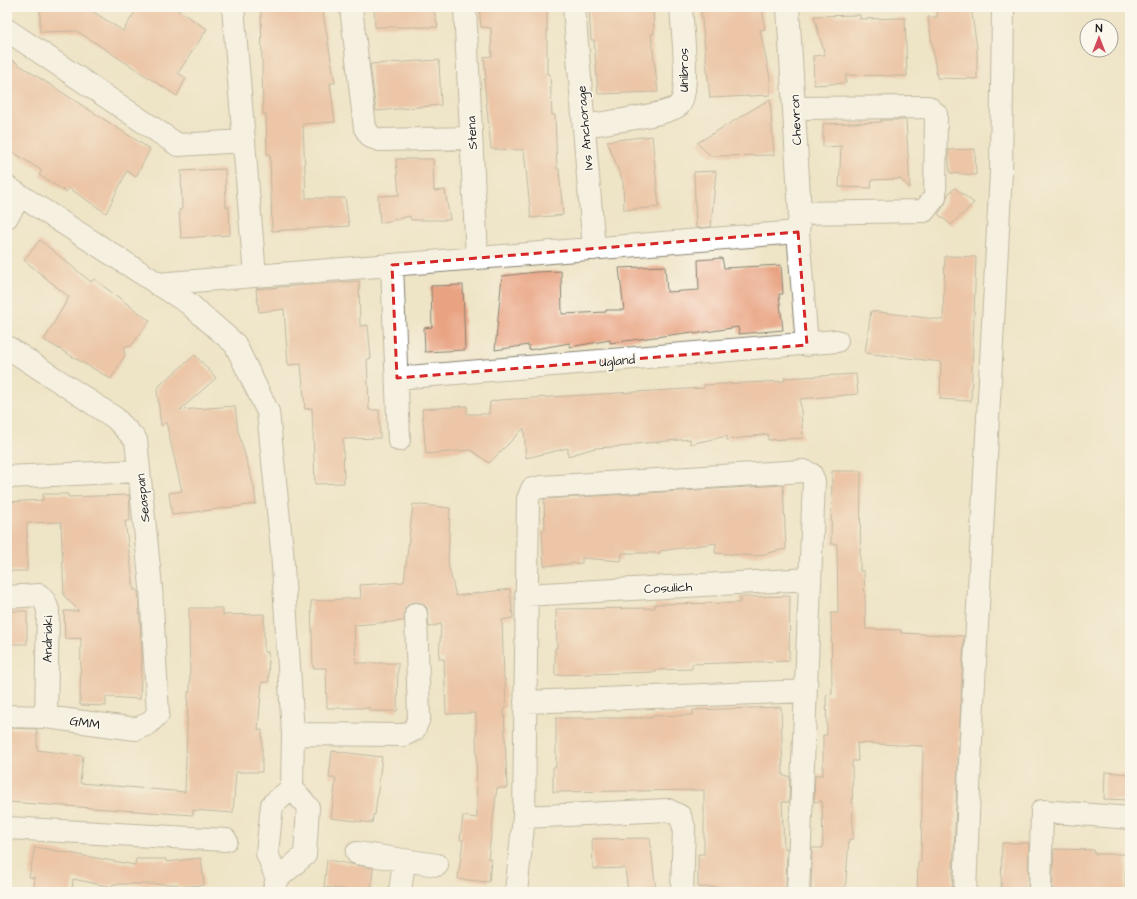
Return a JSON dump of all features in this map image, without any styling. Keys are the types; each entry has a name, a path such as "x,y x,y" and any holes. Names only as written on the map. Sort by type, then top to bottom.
{"street":[{"path":"233,7 255,276"},
{"path":"351,7 365,128 371,137 380,140 471,138"},
{"name":"Stena","path":"465,7 477,258"},
{"name":"Ivs Anchorage","path":"574,7 594,249"},
{"name":"Unibros","path":"584,126 667,112 680,104 685,91 681,7"},
{"name":"Chevron","path":"788,7 807,345"},
{"path":"966,892 971,739 1001,172 1003,7"},
{"path":"7,30 178,145 244,142"},
{"path":"157,284 594,249 799,223 924,211 935,197 936,114 928,107 794,108"},
{"path":"7,217 14,192 188,303 236,344 268,412 282,550 293,734 292,788 308,807 305,855 275,886"},
{"path":"392,265 399,440"},
{"name":"Ugland","path":"397,378 807,345 837,341"},
{"name":"Seaspan","path":"7,347 115,418 136,440 151,587 158,714"},
{"path":"7,477 139,471"},
{"path":"516,892 524,817 528,499 532,489 542,486 804,471 811,474 814,481 798,892"},
{"name":"Cosulich","path":"526,595 810,579"},
{"name":"Andriaki","path":"7,597 39,596 45,602 48,610 46,716"},
{"path":"293,734 404,735 414,730 419,718 416,614"},
{"path":"525,702 805,691"},
{"name":"GMM","path":"7,716 46,716 136,729 148,724 158,714"},
{"path":"275,886 266,853 272,805 292,788"},
{"path":"524,817 668,810 680,816 684,827 682,892"},
{"path":"1040,892 1042,811 1130,818"},
{"path":"8,834 226,840"},
{"path":"357,853 437,865"},
{"path":"400,892 404,861"}],"highlighted area":[{"path":"798,232 807,345 397,378 392,265"}],"building":[{"path":"40,7 86,7 123,31 138,7 173,7 207,29 178,73 186,78 177,96 77,31 40,32"},
{"path":"261,7 322,7 335,83 330,83 335,122 303,124 306,198 345,198 349,226 272,231 270,154 267,154 266,114 263,114"},
{"path":"374,7 433,7 438,27 375,27"},
{"path":"479,7 547,7 547,74 550,74 552,115 555,115 557,169 559,169 563,215 531,218 524,150 491,149 484,79 486,79 484,57 492,56 491,28 481,27"},
{"path":"625,7 653,7 654,34 651,34 658,92 598,94 594,40 591,40 589,10 625,10"},
{"path":"731,7 762,7 765,29 760,30 770,78 770,95 710,98 701,10"},
{"path":"971,8 977,48 977,79 937,78 928,17 937,17 938,9"},
{"path":"860,15 860,19 905,18 907,76 846,75 846,83 814,85 813,56 825,55 814,16"},
{"path":"7,57 150,149 136,177 127,171 106,213 69,188 66,192 39,175 42,171 7,148"},
{"path":"439,60 441,105 376,111 370,64"},
{"path":"770,99 774,155 711,156 697,143"},
{"path":"881,120 906,120 910,188 899,178 872,180 871,188 839,187 841,146 823,147 823,124 881,122"},
{"path":"652,136 659,207 624,210 623,182 607,141"},
{"path":"975,149 976,175 950,173 948,150"},
{"path":"396,159 433,159 434,191 445,190 450,220 411,220 410,216 380,223 378,196 399,195"},
{"path":"225,169 226,207 229,207 230,235 181,238 179,210 182,209 181,171"},
{"path":"716,171 711,227 696,228 694,172"},
{"path":"955,188 974,203 951,225 938,214 945,204 948,194"},
{"path":"40,240 91,282 94,279 150,321 131,346 124,347 125,355 111,379 44,340 69,297 24,260"},
{"path":"945,256 976,257 971,401 940,399 941,362 865,353 871,311 943,320"},
{"path":"722,258 724,268 781,265 783,294 779,294 783,330 739,334 738,327 694,334 693,332 610,343 610,340 570,347 570,343 529,350 529,345 495,350 502,276 561,271 562,314 606,312 606,310 624,310 619,268 665,266 667,292 699,290 698,260"},
{"path":"359,281 360,326 368,325 371,359 367,359 369,410 379,410 380,438 343,439 344,483 315,484 312,408 305,409 301,364 288,365 284,309 259,312 256,289"},
{"path":"463,285 465,350 425,352 424,328 432,327 431,286"},
{"path":"195,355 216,378 180,410 235,406 238,431 254,487 256,504 172,515 169,493 182,491 166,422 161,426 157,390 161,384"},
{"path":"856,374 858,394 800,399 803,438 768,440 768,434 727,440 727,436 690,444 690,439 635,444 631,446 595,448 568,456 568,448 526,458 524,428 489,463 471,450 426,454 422,409 467,406 467,414 489,414 490,402 499,400 704,388 704,385 785,381 784,378"},
{"path":"832,471 861,471 860,571 864,571 866,629 901,630 901,633 964,636 952,892 917,892 918,862 921,862 923,746 857,743 858,761 852,761 853,839 849,839 845,892 811,892 812,848 823,848 822,801 814,802 815,775 823,775 823,735 827,735 826,695 832,694 831,613 838,613 837,544 831,544"},
{"path":"783,485 786,549 755,556 715,553 716,543 660,551 660,553 622,553 621,561 582,558 582,563 544,566 542,530 545,530 544,499"},
{"path":"43,494 68,494 68,497 129,495 130,521 125,521 134,590 138,590 142,656 140,699 106,697 106,706 80,705 81,638 65,639 64,611 79,611 64,596 61,522 27,523 27,571 7,571 7,502 43,500"},
{"path":"413,504 450,508 448,564 456,596 510,589 513,618 502,620 506,708 504,708 507,788 497,788 488,859 491,859 489,882 458,879 463,840 460,840 463,816 477,818 476,713 446,714 444,659 439,659 441,624 429,627 427,608 422,603 416,602 410,603 405,608 404,621 354,625 356,663 398,663 397,711 370,711 370,708 327,708 326,668 313,668 311,601 361,598 360,585 404,582"},
{"path":"790,596 789,661 692,664 692,669 655,670 655,672 555,675 555,648 557,648 556,609 655,608 655,604 740,603 740,597"},
{"path":"189,608 223,608 223,615 264,614 264,652 268,652 269,682 262,682 258,730 262,730 262,772 236,772 233,813 193,810 193,815 7,802 7,728 37,729 37,750 83,756 80,783 185,792 188,692 190,692"},
{"path":"7,611 27,611 27,644 7,644"},
{"path":"781,707 783,776 790,776 789,802 782,802 784,848 787,848 786,892 746,892 746,887 698,887 698,854 704,854 704,790 553,792 553,767 556,767 556,718 652,718 652,716 693,715 693,710"},
{"path":"332,751 382,757 375,815 373,815 372,823 331,818 336,778 329,778"},
{"path":"1105,772 1130,774 1130,800 1104,799"},
{"path":"650,838 656,892 628,892 625,868 593,869 592,839"},
{"path":"1002,843 1029,843 1028,892 1001,892"},
{"path":"35,847 135,865 136,859 166,859 166,862 201,858 204,885 177,887 177,884 113,884 112,887 73,879 72,892 33,892 35,878 29,877"},
{"path":"1054,849 1094,850 1094,854 1127,854 1125,892 1052,892"},
{"path":"327,860 373,868 371,892 324,887"}]}
